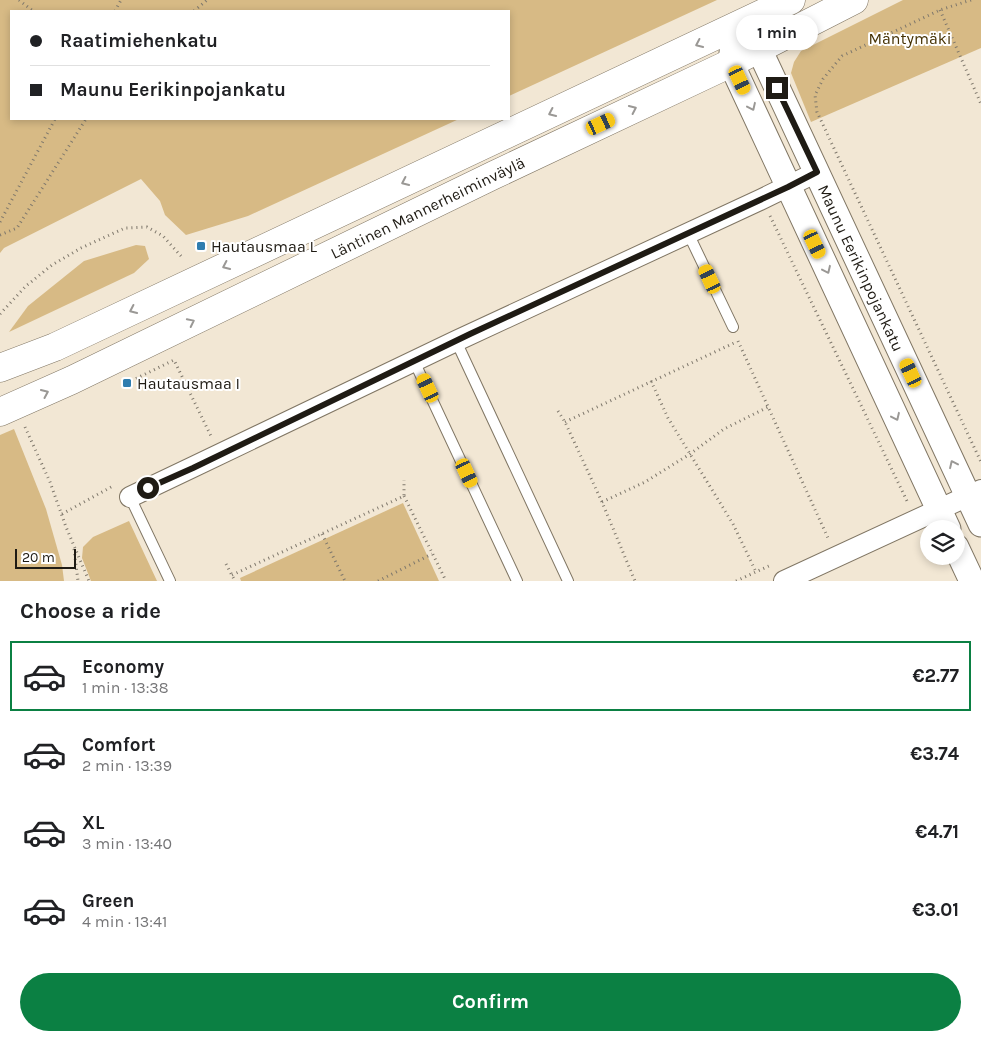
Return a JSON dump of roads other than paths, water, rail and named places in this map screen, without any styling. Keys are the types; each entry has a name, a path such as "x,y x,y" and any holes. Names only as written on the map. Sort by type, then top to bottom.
{"main road":[{"name":"Läntinen Mannerheiminväylä","path":"0,368 64,343 791,0"},
{"name":"Läntinen Mannerheiminväylä","path":"12,418 72,380 494,175 731,63 854,0"}],"street":[{"name":"Maunu Eerikinpojankatu","path":"734,28 759,49 817,172 975,493 981,524"},
{"name":"Maunu Eerikinpojankatu","path":"734,28 731,63 943,519"},
{"path":"130,497 456,341 817,172"},
{"path":"784,581 916,519 943,519 975,493"},
{"path":"964,565 972,581"}],"lane":[{"path":"688,233 733,327"},
{"path":"456,341 568,581"},
{"path":"414,361 517,581"},
{"path":"130,497 170,581"}],"place":[{"name":"Hautausmaa L","path":"201,246"},
{"name":"Hautausmaa I","path":"127,383"}],"park label":[{"name":"Mäntymäki","path":"910,38"}]}
